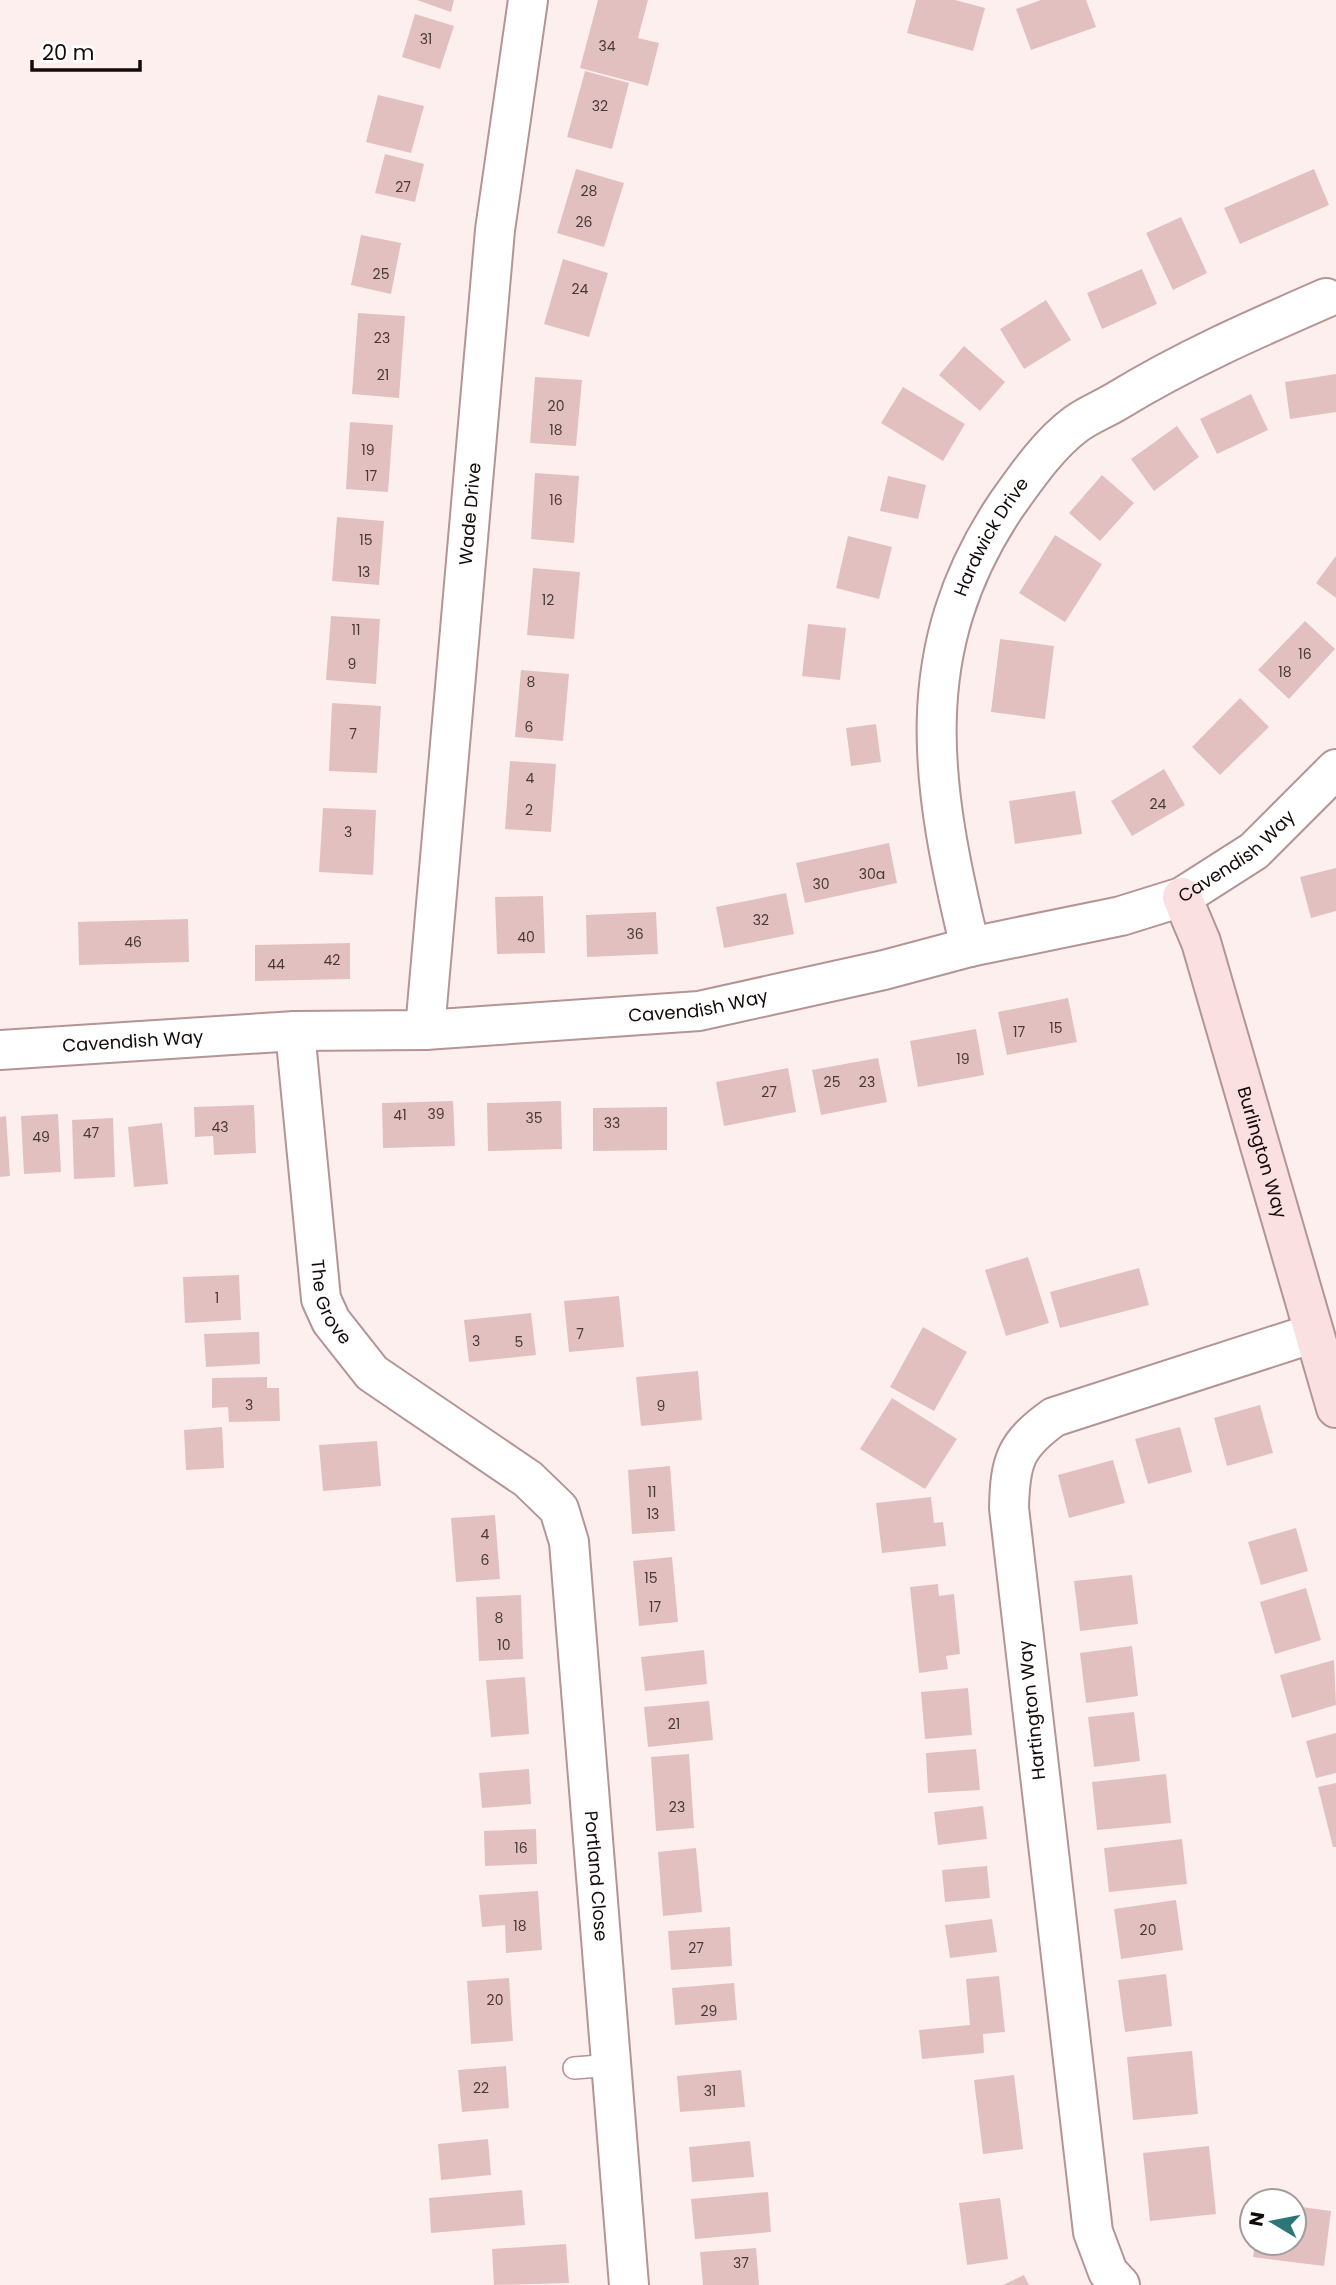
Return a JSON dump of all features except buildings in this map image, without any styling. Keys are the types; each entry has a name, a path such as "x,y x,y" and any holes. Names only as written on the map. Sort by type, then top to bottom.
{"street":[{"name":"Wade Drive","path":"425,1030 495,230 528,0"},
{"name":"Hardwick Drive","path":"970,947 952,870 937,782 938,697 943,659 958,597 990,530 1054,443 1077,423 1216,347 1326,298"},
{"name":"Cavendish Way","path":"0,1050 295,1031 425,1030 699,1011 970,947 1121,916 1182,897 1254,851 1336,769"},
{"name":"Burlington Way","path":"1182,897 1201,943 1336,1408"},
{"name":"The Grove","path":"295,1031 321,1299 331,1321 372,1373 528,1479"},
{"name":"Hartington Way","path":"1120,2285 1108,2272 1093,2232 1009,1507 1010,1476 1014,1458 1023,1444 1054,1418 1314,1333"},
{"name":"Portland Close","path":"528,1479 559,1509 569,1542 629,2285"}],"lane":[{"path":"574,2068 613,2065"}]}
